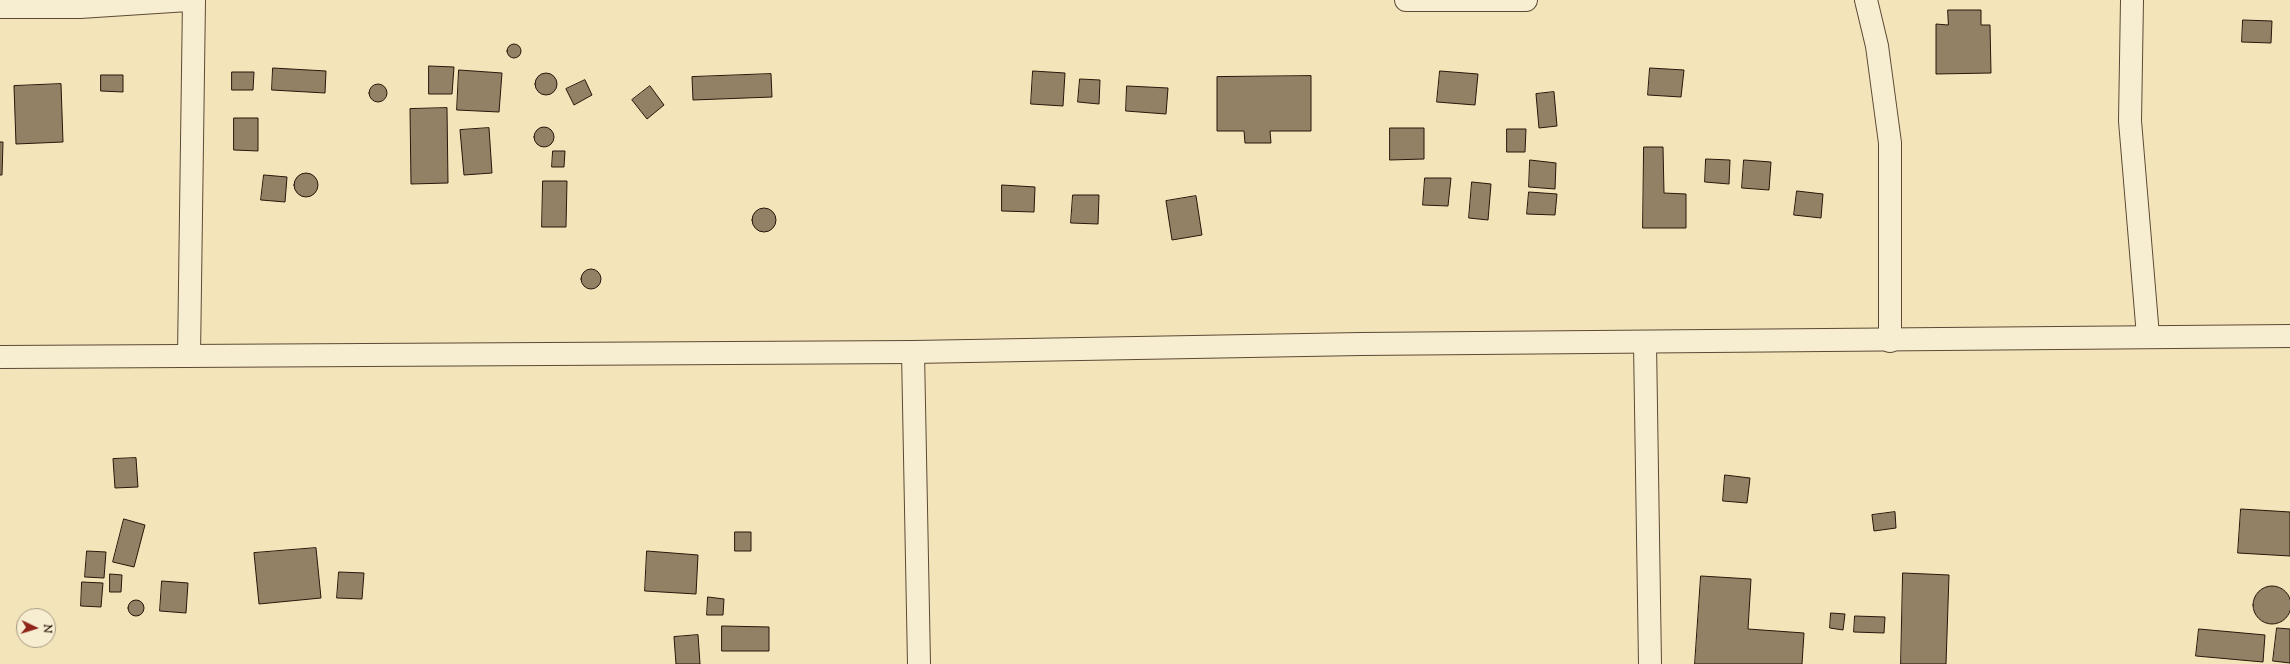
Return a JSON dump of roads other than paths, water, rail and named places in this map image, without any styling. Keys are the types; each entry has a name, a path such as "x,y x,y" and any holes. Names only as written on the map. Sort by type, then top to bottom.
{"street":[{"path":"0,7 188,0"},
{"path":"189,356 194,0"},
{"path":"1406,0 1526,0"},
{"path":"1866,0 1877,46 1890,143 1890,341"},
{"path":"2132,0 2130,121 2148,336"},
{"path":"0,357 913,352 1346,344 1890,341 2148,336 2290,336"},
{"path":"1646,342 1650,664"},
{"path":"913,352 919,664"}]}
